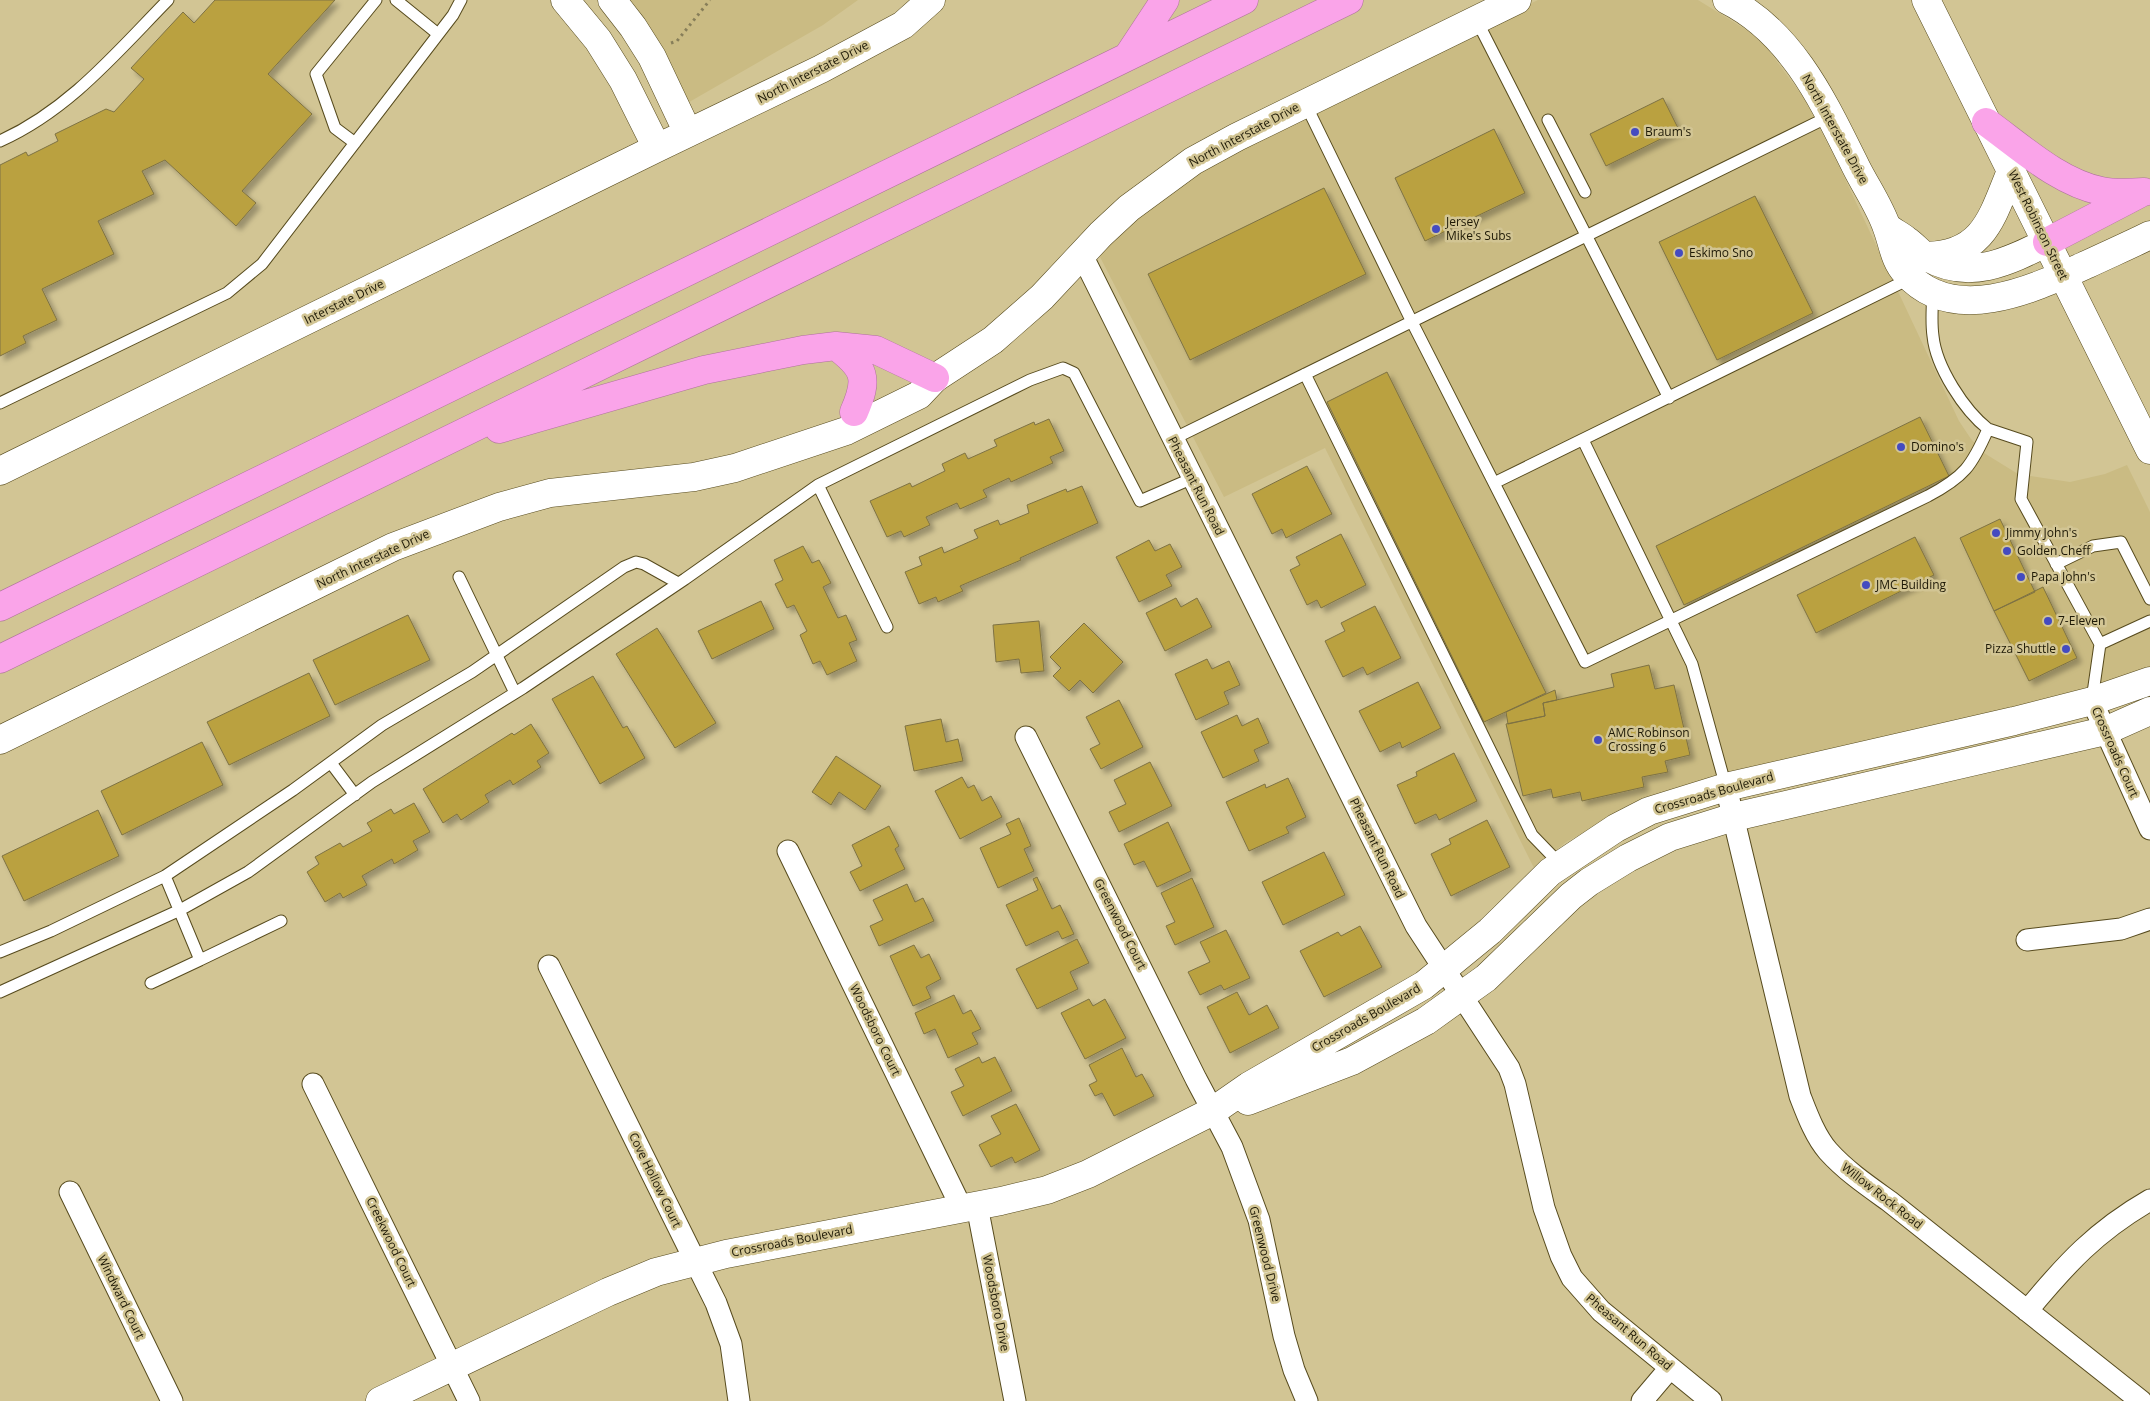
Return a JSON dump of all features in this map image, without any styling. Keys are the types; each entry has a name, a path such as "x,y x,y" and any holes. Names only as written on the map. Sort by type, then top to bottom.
{"highway":[{"path":"1127,58 1165,0"},
{"path":"0,607 1244,0"},
{"path":"0,659 1349,0"},
{"path":"1986,122 2049,167 2078,183 2100,191 2118,193 2147,190"},
{"path":"2047,242 2147,190"},
{"path":"428,450 704,370 758,357 836,346 876,350 935,378"},
{"path":"836,346 852,359 861,372 863,392 854,412"}],"street":[{"path":"565,0 598,40 623,80 657,148"},
{"path":"612,0 633,27 652,58 688,133"},
{"name":"North Interstate Drive","path":"688,133 879,39 903,25 931,0"},
{"name":"North Interstate Drive","path":"0,740 393,547 449,524 499,507 550,493 694,477 735,468 846,431 919,395 935,378 968,359 1042,297 1129,208 1192,161 1305,103 1517,0"},
{"name":"North Interstate Drive","path":"1727,0 1752,16 1788,50 1801,66 1830,116 1887,227 1892,248 1902,266 1918,267 1933,293 1959,300 1992,299 2015,293 2063,275 2150,235"},
{"name":"West Robinson Street","path":"1926,0 2150,450"},
{"name":"Interstate Drive","path":"0,471 688,133"},
{"path":"1918,267 1954,253 1981,234 1994,211 2011,171"},
{"path":"1918,267 1940,264 1980,269 2004,263 2047,242"},
{"name":"Pheasant Run Road","path":"1082,255 1416,926 1463,995 1509,1068 1544,1208 1561,1256 1572,1278 1602,1311 1711,1401"},
{"name":"North Interstate Drive","path":"772,456 912,383 935,378"},
{"name":"Crossroads Boulevard","path":"1213,1112 1248,1086 1424,985 1490,931 1523,897 1561,864 1616,828 1649,812 1726,787 2014,721 2092,701 2150,681"},
{"name":"Crossroads Court","path":"2092,701 2150,829"},
{"name":"Crossroads Boulevard","path":"380,1401 608,1292 656,1272 695,1261 1047,1190 1068,1182 1213,1112 1256,1099 1352,1061 1426,1022 1486,978 1588,882 1648,847 1702,826 1734,817 2105,731 2150,711"},
{"name":"Greenwood Court","path":"1026,737 1213,1112"},
{"name":"Willow Rock Road","path":"1726,787 1800,1096 1817,1133 1828,1150 1852,1175 1889,1201 2141,1401"},
{"name":"Woodsboro Court","path":"788,851 970,1207"},
{"path":"2028,940 2121,929 2150,919"},
{"name":"Cove Hollow Court","path":"549,966 716,1303 731,1344 739,1401"},
{"name":"Creekwood Court","path":"313,1084 469,1401"},
{"name":"Greenwood Drive","path":"1213,1112 1232,1147 1258,1220 1284,1336 1294,1370 1307,1401"},
{"name":"Windward Court","path":"70,1192 172,1401"},
{"path":"2028,1311 2070,1260 2084,1247 2107,1228 2150,1200"},
{"name":"Woodsboro Drive","path":"970,1207 1015,1401"},
{"path":"1642,1401 1670,1368"}],"lane":[{"path":"0,141 23,131 71,98 168,0"},
{"path":"355,143 335,128 316,74 376,0"},
{"path":"396,0 438,34"},
{"path":"0,403 227,293 262,264 453,15 461,0"},
{"path":"1476,19 1669,398"},
{"path":"1305,103 1412,322 1585,662 1944,487 1967,470 1988,429"},
{"path":"1173,439 1830,116"},
{"path":"1548,120 1585,192"},
{"path":"1494,483 1669,398 1918,267"},
{"path":"1933,293 1933,338 1937,354 1957,396 1975,419 1988,429 2027,442 2021,499 2100,644 2092,701"},
{"path":"0,992 180,910 248,872 355,795 515,693 678,583 818,485 1030,380 1063,368 1074,373 1140,501 1193,478"},
{"path":"1305,374 1532,835 1561,864"},
{"path":"1582,440 1692,664 1726,787"},
{"path":"818,485 888,627"},
{"path":"2056,564 2093,546 2121,542 2150,599"},
{"path":"0,952 165,876 208,849 382,725 472,672 624,567 636,562 644,564 678,583"},
{"path":"459,577 515,693"},
{"path":"2100,644 2150,621"},
{"path":"1886,749 1890,782"},
{"path":"331,763 355,795"},
{"path":"165,876 200,960"},
{"path":"150,983 281,920"}],"path":[{"path":"666,46 677,41 710,0"}],"shaded area":[{"path":"619,0 858,0 823,25 684,105"},
{"path":"1538,0 1698,0 1748,31 1766,47 1804,98 1837,162 1959,421 1971,439 1984,453 2018,474 2070,482 2105,474 2127,465 2150,512 2150,671 2109,686 1635,805 1566,842 1534,868 1325,448 1224,497 1100,257 1104,245 1208,162"}],"building":[{"path":"215,0 335,0 268,74 312,114 242,191 256,203 236,226 165,160 142,171 154,194 98,221 114,254 42,289 57,320 23,336 26,343 0,356 0,165 26,152 28,156 58,141 55,134 106,109 114,112 144,79 131,68 183,12 194,23"},
{"name":"Braum's","path":"1663,98 1679,130 1606,166 1590,134"},
{"path":"1494,129 1525,193 1425,241 1395,178"},
{"path":"1324,188 1366,274 1190,360 1148,274"},
{"path":"1755,196 1813,313 1717,360 1659,242"},
{"path":"1387,372 1546,693 1484,722 1327,402"},
{"path":"1920,417 1949,476 1684,605 1656,546"},
{"path":"1049,419 1064,451 1050,457 1053,463 1011,482 1009,478 983,490 987,497 960,509 957,503 926,517 930,525 904,537 901,531 887,537 870,501 910,483 912,487 945,471 942,464 965,453 968,459 997,446 994,440 1034,422 1035,425"},
{"path":"1307,466 1332,514 1286,538 1282,529 1272,534 1252,494"},
{"path":"1082,486 1098,523 1020,558 1021,560 960,586 963,591 938,602 936,597 919,604 905,572 922,565 919,557 942,547 944,553 978,538 974,530 998,520 1000,525 1029,513 1027,505 1066,489 1067,492"},
{"path":"2000,519 2035,592 1994,611 1960,538"},
{"path":"1341,534 1366,585 1321,608 1317,600 1307,605 1290,570 1300,565 1296,557"},
{"name":"JMC Building","path":"1915,537 1934,575 1816,633 1797,595"},
{"path":"1149,540 1155,551 1170,544 1182,567 1166,575 1172,586 1139,602 1116,557"},
{"path":"803,546 812,563 819,560 831,583 823,587 838,618 846,615 857,640 849,643 857,661 827,675 820,661 813,664 800,635 807,631 794,605 787,608 775,584 783,580 774,560"},
{"path":"2043,587 2077,658 2029,681 1994,611"},
{"path":"1176,598 1181,607 1197,598 1212,627 1165,651 1146,613"},
{"path":"761,601 774,629 712,659 698,631"},
{"path":"1375,606 1401,658 1367,675 1363,667 1343,677 1325,641 1345,631 1341,623"},
{"path":"408,615 430,660 335,705 313,660"},
{"path":"1039,621 1044,671 1021,673 1019,659 996,662 993,625"},
{"path":"1084,623 1123,662 1093,693 1080,680 1069,691 1053,676 1061,668 1050,657"},
{"path":"657,628 716,723 675,748 616,654"},
{"path":"1207,659 1212,669 1229,661 1240,685 1224,692 1229,704 1196,720 1175,674"},
{"name":"AMC Robinson Crossing 6","path":"1649,665 1655,689 1674,685 1690,755 1665,761 1668,772 1642,777 1644,787 1582,801 1580,792 1553,798 1551,789 1523,796 1506,724 1545,716 1543,703 1614,687 1611,674"},
{"path":"309,673 330,716 229,765 207,722"},
{"path":"593,676 623,728 627,726 645,758 600,784 552,699"},
{"path":"1418,682 1441,728 1402,748 1400,742 1380,752 1359,711"},
{"path":"1555,690 1557,700 1543,703 1545,716 1508,724 1506,712"},
{"path":"1119,700 1143,747 1101,769 1090,749 1100,744 1086,717"},
{"path":"1237,715 1242,726 1258,718 1269,743 1254,750 1259,761 1223,778 1201,732"},
{"path":"941,719 946,742 958,739 963,761 914,771 905,726"},
{"path":"531,724 549,753 537,761 541,767 513,785 510,780 485,795 489,802 461,820 457,814 443,823 423,789 512,733 514,735"},
{"path":"202,742 223,785 122,835 101,791"},
{"path":"1454,753 1477,801 1439,820 1436,814 1415,824 1397,785 1417,776 1416,772"},
{"path":"836,756 881,786 865,810 839,792 831,805 812,792"},
{"path":"1150,762 1172,806 1119,832 1109,812 1126,804 1114,780"},
{"path":"962,777 968,788 974,785 982,801 991,796 1002,817 960,839 935,791"},
{"path":"1288,778 1306,817 1286,827 1289,833 1249,851 1226,802 1265,784 1266,788"},
{"path":"414,803 430,832 413,841 418,850 394,864 392,859 362,876 367,885 343,898 340,893 325,902 307,872 319,864 315,857 340,843 343,847 372,831 367,823 391,809 394,814"},
{"path":"98,810 119,856 24,901 2,856"},
{"path":"1019,818 1031,846 1024,849 1034,871 998,888 980,848 1011,834 1006,824"},
{"path":"1487,820 1510,867 1451,896 1431,854 1451,844 1449,839"},
{"path":"1168,822 1191,871 1157,887 1144,861 1134,865 1124,844"},
{"path":"889,826 899,846 895,849 905,869 860,891 850,872 862,866 852,845"},
{"path":"1324,852 1345,895 1283,925 1262,882"},
{"path":"1037,877 1052,909 1060,905 1074,934 1062,939 1058,931 1026,946 1006,905 1038,890 1033,879"},
{"path":"1192,878 1214,927 1175,945 1166,926 1175,922 1161,893"},
{"path":"907,884 915,902 923,898 934,921 879,946 870,926 883,920 873,900"},
{"path":"1360,926 1382,967 1324,997 1300,951 1338,932 1341,936"},
{"path":"1226,930 1250,978 1224,990 1221,985 1200,995 1188,972 1210,962 1200,942"},
{"path":"1077,939 1089,963 1070,972 1078,989 1037,1009 1016,969"},
{"path":"914,945 921,958 929,954 941,979 926,987 931,998 913,1006 890,956"},
{"path":"1237,992 1249,1015 1267,1005 1279,1028 1230,1053 1207,1007"},
{"path":"954,995 963,1014 971,1010 981,1029 972,1033 978,1044 948,1058 935,1029 924,1034 915,1013"},
{"path":"1089,999 1093,1006 1105,999 1126,1038 1085,1059 1061,1013"},
{"path":"1122,1048 1136,1077 1142,1074 1154,1096 1114,1116 1102,1093 1095,1096 1089,1085 1097,1081 1089,1065"},
{"path":"979,1057 982,1063 995,1057 1012,1091 963,1116 951,1092 964,1086 955,1069"},
{"path":"1016,1104 1040,1150 1015,1163 1012,1157 991,1167 979,1145 1001,1134 991,1116"}],"place":[{"name":"Braum's","path":"1635,132"},
{"name":"Jersey Mike's Subs","path":"1436,229"},
{"name":"Eskimo Sno","path":"1679,253"},
{"name":"Domino's","path":"1901,447"},
{"name":"Jimmy John's","path":"1996,533"},
{"name":"Golden Cheff","path":"2007,551"},
{"name":"Papa John's","path":"2021,577"},
{"name":"JMC Building","path":"1866,585"},
{"name":"7-Eleven","path":"2048,621"},
{"name":"Pizza Shuttle","path":"2066,649"},
{"name":"AMC Robinson Crossing 6","path":"1598,740"}]}
